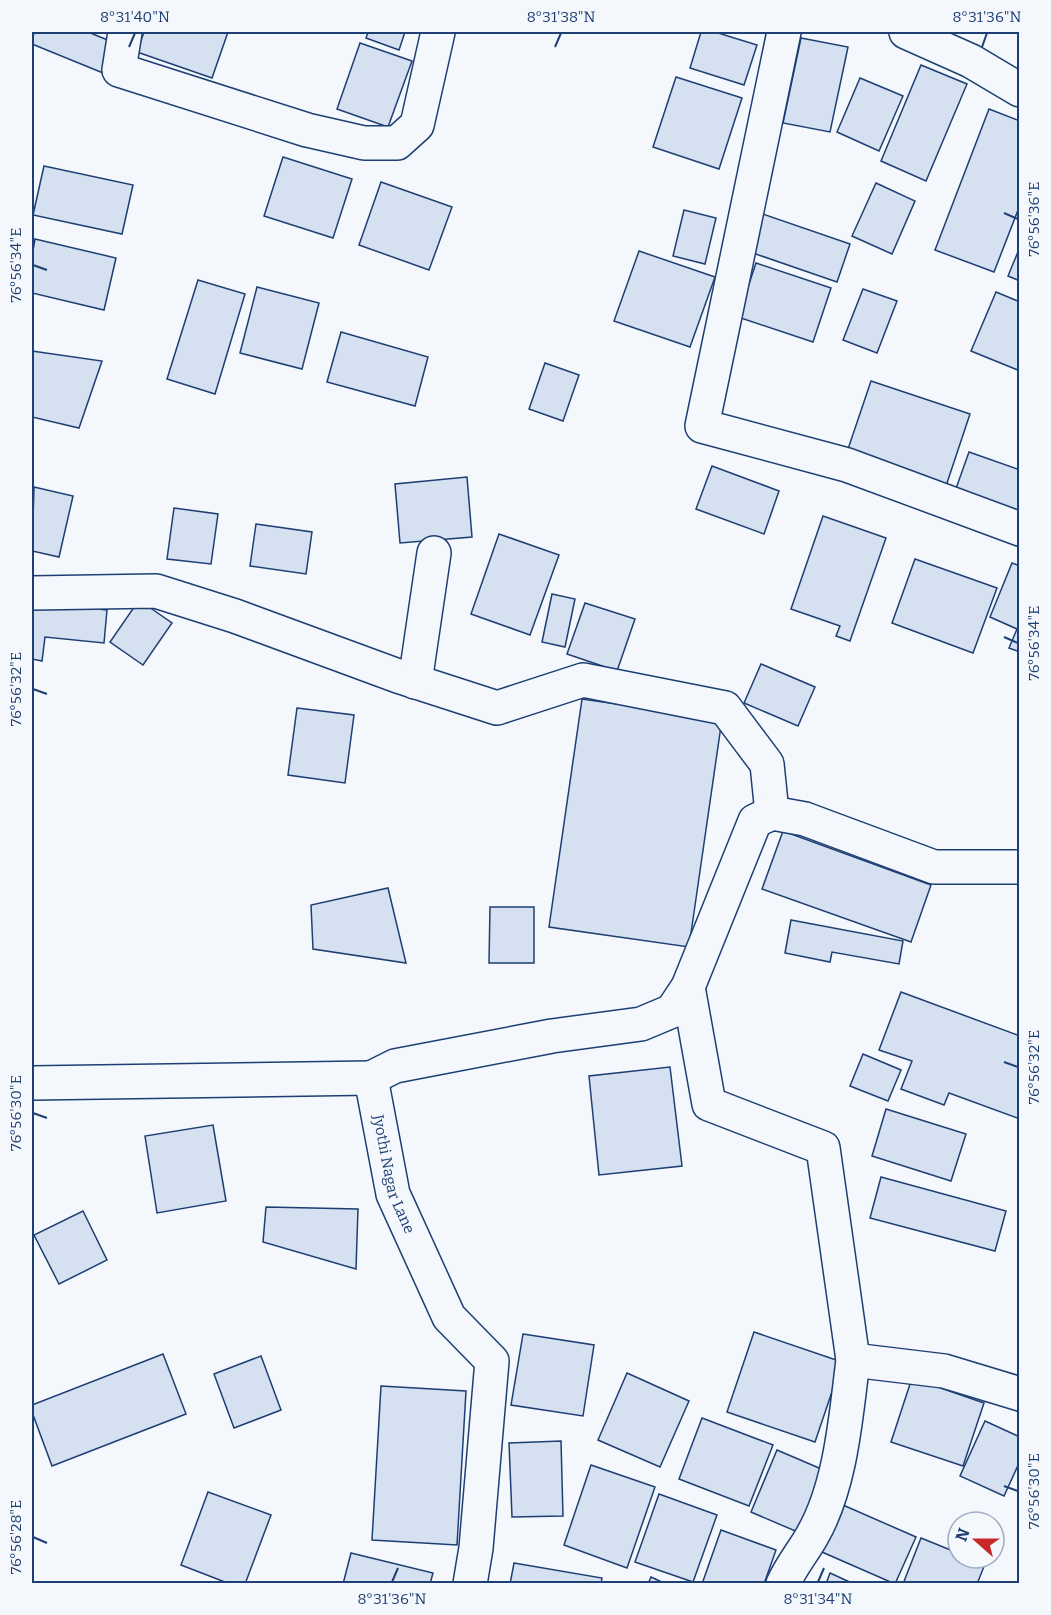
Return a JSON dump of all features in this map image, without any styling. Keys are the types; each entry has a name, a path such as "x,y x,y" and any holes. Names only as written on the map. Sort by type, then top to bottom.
{"street":[{"path":"125,32 119,70 307,130 364,143 398,143 417,125 438,32"},
{"path":"784,32 702,426 847,465 1020,529"},
{"path":"906,32 971,61 1020,90"},
{"path":"415,682 434,553"},
{"path":"32,593 156,591 235,615 415,682 497,708 583,680 724,708 767,764 772,813"},
{"path":"32,1083 371,1078 395,1066 552,1036 641,1024 672,1011 688,987 755,821 772,813 805,819 934,867 1020,867"},
{"path":"688,987 709,1104 823,1148 853,1360 843,1440 829,1494 813,1536 783,1584"},
{"name":"Jyothi Nagar Lane","path":"371,1078 393,1194 449,1317 492,1361 476,1548 470,1584"},
{"path":"853,1360 944,1371 1020,1394"}],"building":[{"path":"34,32 88,32 115,43 103,73 32,44"},
{"path":"144,32 228,32 212,78 137,52"},
{"path":"368,32 405,32 399,50 366,38"},
{"path":"701,32 715,32 757,45 744,85 690,68"},
{"path":"801,38 848,47 830,132 783,123"},
{"path":"360,43 412,61 388,127 337,109"},
{"path":"921,65 967,84 926,181 881,161"},
{"path":"676,77 742,98 719,169 653,147"},
{"path":"860,78 903,96 879,151 837,132"},
{"path":"989,109 1020,121 1020,205 994,272 935,250"},
{"path":"283,157 352,179 333,238 264,216"},
{"path":"44,166 133,185 122,234 33,215"},
{"path":"381,182 452,207 429,270 359,245"},
{"path":"876,183 915,201 892,254 852,236"},
{"path":"684,210 716,218 705,264 673,256"},
{"path":"760,213 850,244 837,282 747,251"},
{"path":"35,239 116,258 104,310 32,293 32,257"},
{"path":"1020,247 1020,281 1008,276"},
{"path":"639,251 715,277 690,347 614,321"},
{"path":"756,263 831,288 813,342 738,317"},
{"path":"198,280 245,294 215,394 167,379"},
{"path":"257,287 319,303 302,369 240,353"},
{"path":"863,289 897,301 877,353 843,340"},
{"path":"996,292 1020,302 1020,371 971,351"},
{"path":"341,332 428,357 415,406 327,382"},
{"path":"32,351 102,361 79,428 32,417"},
{"path":"545,363 579,375 563,421 529,409"},
{"path":"871,381 970,414 945,489 846,455"},
{"path":"969,452 1020,470 1020,521 953,497"},
{"path":"712,466 779,491 764,534 696,509"},
{"path":"467,477 472,537 400,543 395,484"},
{"path":"34,487 73,496 59,557 32,551"},
{"path":"174,508 218,514 211,564 167,559"},
{"path":"823,516 886,538 850,641 836,636 840,626 791,609"},
{"path":"256,524 312,532 306,574 250,566"},
{"path":"499,534 559,555 530,635 471,614"},
{"path":"915,559 997,588 973,653 892,623"},
{"path":"1012,563 1020,566 1020,652 1009,648 1017,629 990,617"},
{"path":"552,594 575,599 565,647 542,642"},
{"path":"139,600 172,623 143,665 110,642"},
{"path":"32,602 107,610 104,643 45,637 42,661 32,659"},
{"path":"585,603 635,619 617,671 567,654"},
{"path":"761,664 815,687 798,726 744,703"},
{"path":"582,699 722,719 689,947 549,927"},
{"path":"297,708 354,715 345,783 288,775"},
{"path":"783,831 931,885 911,942 762,889"},
{"path":"388,888 406,963 313,949 311,905"},
{"path":"490,907 534,907 534,963 489,963"},
{"path":"791,920 903,941 899,964 832,952 830,962 785,953"},
{"path":"901,992 1020,1036 1020,1119 949,1093 944,1105 901,1089 912,1061 879,1050"},
{"path":"863,1054 901,1070 888,1101 850,1086"},
{"path":"670,1067 682,1166 599,1175 589,1076"},
{"path":"886,1109 966,1134 951,1181 872,1156"},
{"path":"213,1125 226,1201 157,1213 145,1136"},
{"path":"881,1177 1006,1211 995,1251 870,1218"},
{"path":"266,1207 358,1209 356,1269 263,1242"},
{"path":"83,1211 107,1260 59,1284 34,1235"},
{"path":"754,1332 842,1362 815,1442 727,1412"},
{"path":"523,1334 594,1345 583,1416 511,1405"},
{"path":"163,1354 186,1414 52,1466 32,1412 32,1405"},
{"path":"261,1356 281,1410 234,1428 214,1374"},
{"path":"627,1373 689,1401 660,1467 598,1440"},
{"path":"912,1378 984,1403 963,1466 891,1442"},
{"path":"381,1386 466,1391 457,1545 372,1540"},
{"path":"702,1418 773,1445 749,1506 679,1479"},
{"path":"985,1421 1020,1437 1020,1461 1004,1496 960,1476"},
{"path":"561,1441 563,1516 512,1517 509,1443"},
{"path":"777,1450 826,1471 800,1533 751,1512"},
{"path":"591,1465 655,1487 627,1568 564,1545"},
{"path":"208,1492 271,1515 245,1584 230,1584 181,1565"},
{"path":"659,1494 717,1515 693,1582 635,1562"},
{"path":"843,1505 916,1537 895,1584 822,1552"},
{"path":"721,1530 776,1550 764,1584 702,1584"},
{"path":"921,1538 946,1548 946,1570 983,1570 977,1584 903,1584"},
{"path":"351,1553 433,1573 430,1584 343,1584"},
{"path":"514,1563 602,1578 601,1584 510,1584"},
{"path":"830,1573 854,1584 826,1584"},
{"path":"651,1577 666,1584 648,1584"}]}
